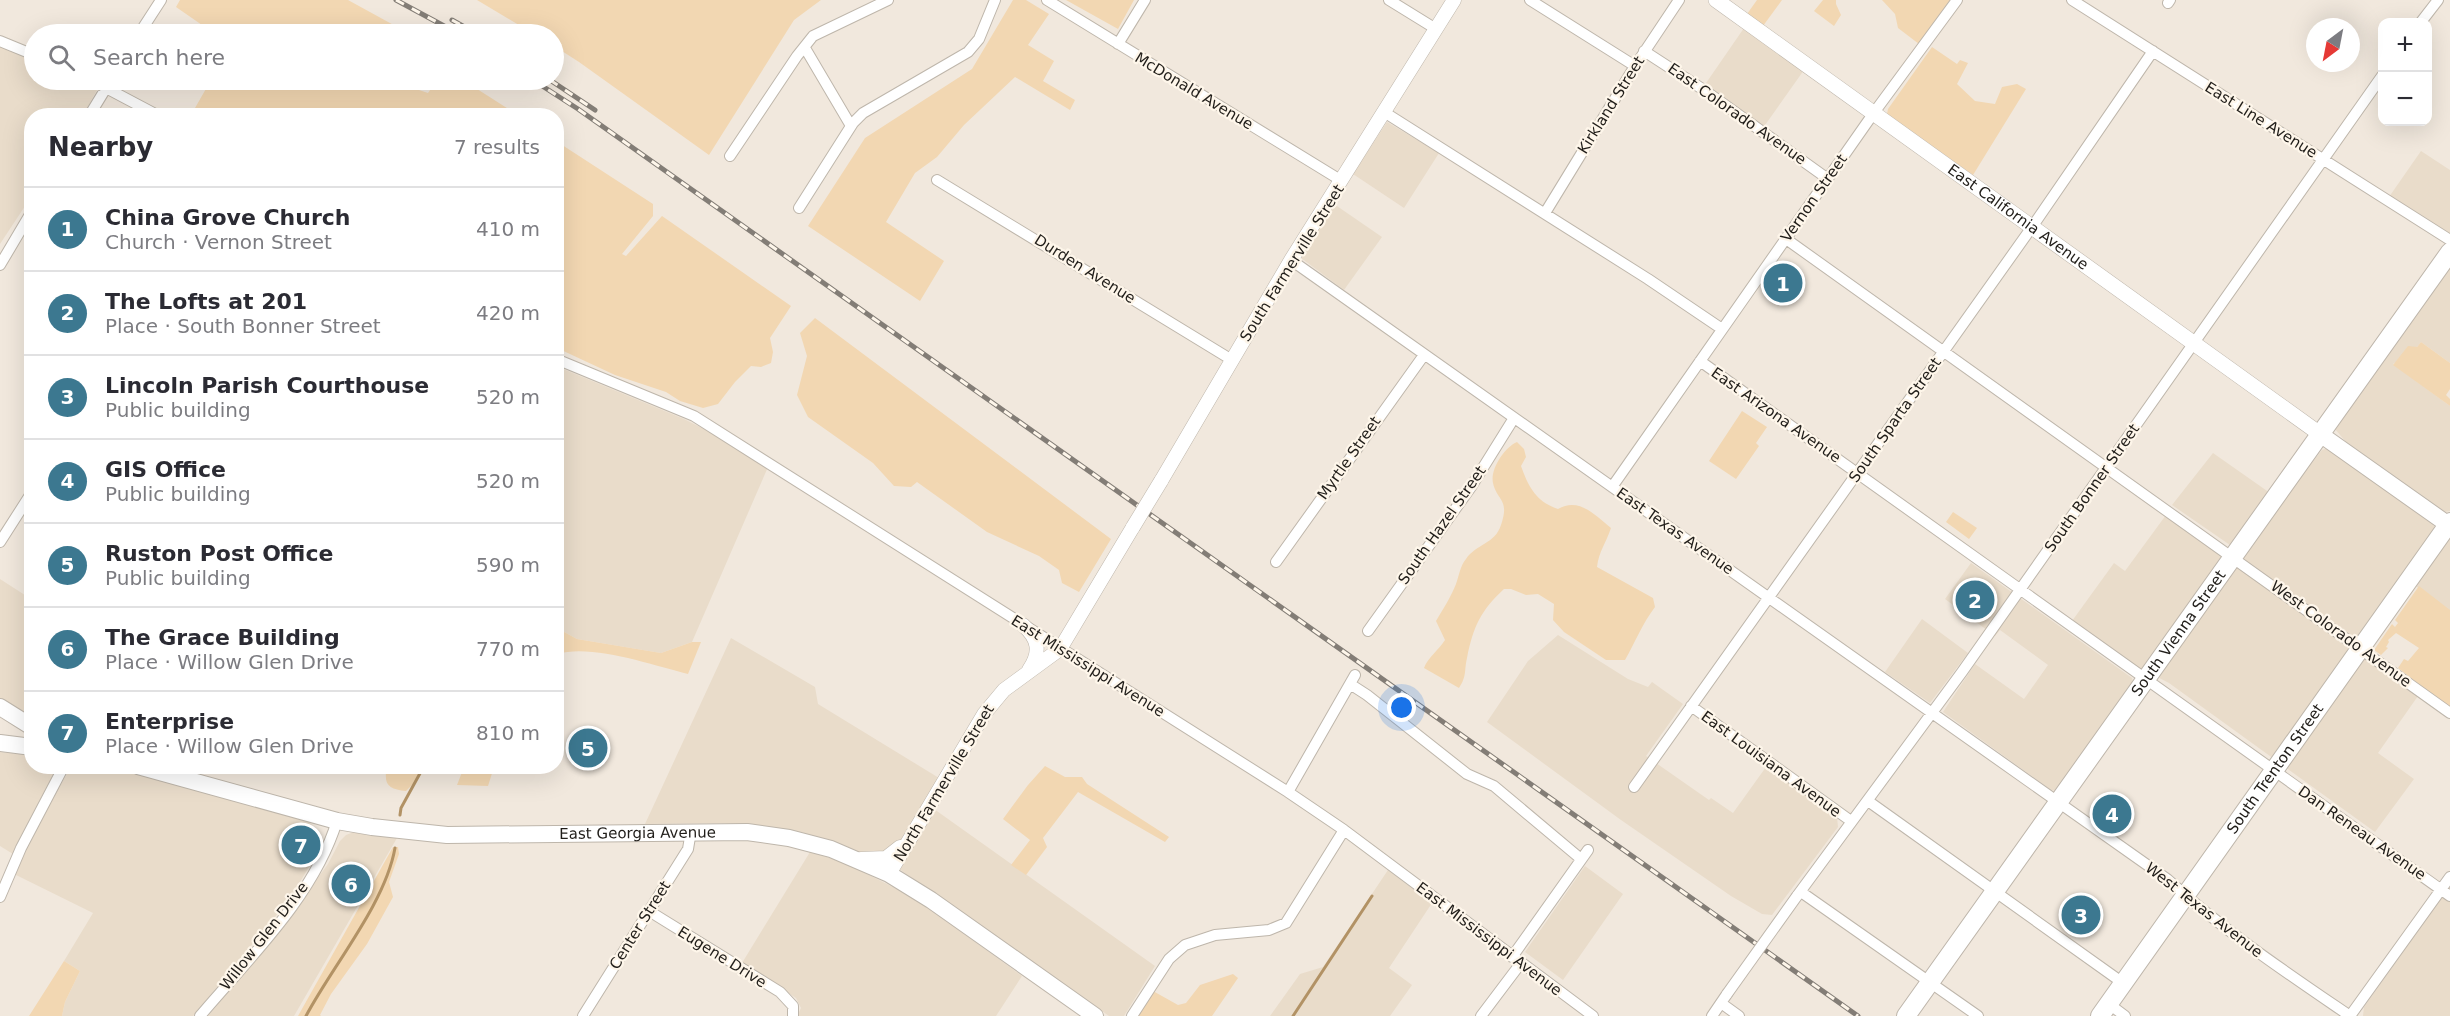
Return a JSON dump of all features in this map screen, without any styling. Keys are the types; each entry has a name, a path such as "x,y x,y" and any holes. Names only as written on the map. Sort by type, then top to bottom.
{"highway":[{"name":"South Vienna Street","path":"1906,1016 2450,252"},
{"name":"South Trenton Street","path":"2105,1010 2449,524"}],"main road":[{"name":"East California Avenue","path":"1716,0 2320,434"},
{"path":"2320,434 2449,524"},
{"path":"0,707 24,722"},
{"path":"0,743 24,746"},
{"name":"East Georgia Avenue","path":"167,774 337,821 447,835 691,831 747,832 789,838 831,849 889,874 932,900 1095,1016"}],"street":[{"path":"145,24 161,0"},
{"path":"730,156 813,36 888,0"},
{"path":"799,207 851,126 863,113 968,52 979,39 995,0"},
{"name":"McDonald Avenue","path":"1047,0 1342,181"},
{"path":"1118,44 1145,0"},
{"path":"1389,0 1436,29"},
{"name":"South Farmerville Street","path":"1133,527 1291,260 1454,0"},
{"path":"1530,0 1635,66"},
{"name":"Kirkland Street","path":"1545,213 1644,51 1679,0"},
{"name":"Vernon Street","path":"1612,487 1873,114 1957,0"},
{"name":"East Line Avenue","path":"2072,0 2450,240"},
{"path":"2424,18 2438,0"},
{"path":"0,41 24,51"},
{"path":"804,48 851,126"},
{"name":"East Colorado Avenue","path":"1644,51 1707,92 1828,179"},
{"name":"South Sparta Street","path":"1634,787 2032,227 2153,51"},
{"name":"South Bonner Street","path":"1712,1016 2020,590 2378,82"},
{"path":"94,108 104,90"},
{"path":"119,90 147,108"},
{"path":"1384,112 1545,213 1722,329"},
{"name":"Durden Avenue","path":"937,180 1232,360"},
{"path":"1,261 24,224"},
{"path":"1786,239 2232,556"},
{"name":"East Texas Avenue","path":"1291,260 2059,802"},
{"name":"Myrtle Street","path":"1276,562 1376,419 1424,355"},
{"name":"East Arizona Avenue","path":"1700,361 2146,679"},
{"name":"East Mississippi Avenue","path":"564,362 694,416 1288,792 1344,830 1593,1016"},
{"name":"South Hazel Street","path":"1368,631 1470,487 1514,418"},
{"path":"0,542 24,504"},
{"name":"North Farmerville Street","path":"889,874 984,714 1004,690 1060,648 1133,527"},
{"name":"West Colorado Avenue","path":"2232,556 2450,713"},
{"path":"1023,625 1034,636 1037,646 1037,655 1026,673"},
{"name":"Dan Reneau Avenue","path":"2146,679 2445,892"},
{"path":"1288,792 1353,680 1367,695 1467,774 1494,786 1584,855 1481,1016"},
{"name":"East Louisiana Avenue","path":"1691,706 1851,821"},
{"path":"0,897 21,848 60,774"},
{"path":"1868,801 2123,983"},
{"name":"West Texas Avenue","path":"2059,802 2167,879 2252,948 2350,1016"},
{"name":"Willow Glen Drive","path":"201,1016 270,934 301,892 325,853 337,821"},
{"path":"850,857 871,860 890,857 917,827"},
{"path":"1132,1016 1169,959 1185,945 1215,935 1269,930 1286,923 1344,830"},
{"name":"Center Street","path":"583,1016 688,849 691,831"},
{"path":"2350,1016 2445,892 2450,877"},
{"path":"1799,894 1978,1016"},
{"name":"Eugene Drive","path":"649,911 780,992 793,1011"},
{"path":"1724,999 1739,1016"},
{"path":"2105,1010 2125,1016"}],"shaded area":[{"path":"180,0 348,0 392,24 201,24 176,7"},
{"path":"477,0 821,0 794,20 709,155 564,52 564,24 517,24"},
{"path":"1013,0 1026,0 1049,14 1028,45 1054,61 1043,81 1075,100 1070,110 1015,77 964,125 937,157 915,173 886,222 944,261 920,301 808,226 865,138 972,69"},
{"path":"1066,0 1134,0 1118,29"},
{"path":"1757,0 1782,0 1763,26 1747,14"},
{"path":"1823,0 1836,0 1841,15 1834,26 1814,11"},
{"path":"1882,0 1950,0 1919,44 1898,28 1895,14"},
{"path":"1744,28 1804,70 1763,128 1704,86"},
{"path":"0,45 24,54 24,90 97,90 87,108 24,108 24,208 0,244"},
{"path":"1932,47 1957,64 1960,60 1968,63 1957,84 1975,101 1995,104 2002,87 2017,84 2026,89 1973,175 1887,114 1888,109"},
{"path":"205,90 419,90 428,93 430,90 479,90 507,108 195,108"},
{"path":"1387,122 1439,153 1404,208 1353,174"},
{"path":"564,146 653,204 653,216 622,254 626,256 662,216 791,306 770,338 773,352 771,363 761,367 751,366 718,404 703,408 680,401 666,392 615,375 564,351"},
{"path":"2421,151 2450,170 2450,235 2389,197"},
{"path":"1334,204 1382,237 1344,290 1301,258"},
{"path":"2450,266 2450,363 2421,342 2393,364 2450,406 2450,511 2445,512 2346,442 2335,429"},
{"path":"815,318 1111,539 1079,592 1062,583 1059,570 1039,556 987,532 917,482 911,487 894,486 873,463 808,417 797,395 807,356 800,333"},
{"path":"2421,342 2450,363 2450,389 2446,395 2450,399 2450,406 2393,365 2408,346 2417,347"},
{"path":"564,369 684,419 720,437 768,467 692,642 661,653 577,639 564,632"},
{"path":"1742,411 1767,427 1756,443 1759,446 1736,479 1709,461"},
{"path":"1517,442 1524,449 1526,457 1521,466 1538,498 1558,509 1573,505 1580,506 1593,513 1611,528 1597,567 1653,598 1655,607 1625,660 1606,660 1564,632 1553,620 1554,604 1538,594 1526,595 1511,589 1504,589 1489,604 1475,628 1464,677 1459,688 1424,668 1445,640 1436,621 1454,589 1462,565 1470,554 1494,536 1501,525 1504,510 1493,483 1494,471 1503,453"},
{"path":"2328,448 2433,524 2435,528 2364,658 2418,696 2378,753 2414,779 2375,832 2169,683 2138,667 2072,621 2114,563 2125,571 2166,515 2236,567 2298,480 2322,450"},
{"path":"2213,453 2270,493 2234,543 2230,545 2172,505"},
{"path":"1953,512 1977,528 1969,539 1946,522"},
{"path":"2450,540 2450,612 2413,584"},
{"path":"1971,563 2132,678 2133,682 2057,791 2051,790 1943,712 1975,664 2024,699 2048,665 2000,630 1995,636 1945,599"},
{"path":"0,579 24,594 24,717 0,702"},
{"path":"2419,586 2450,610 2450,708 2398,668 2404,659 2408,661 2419,648 2396,633 2388,640 2386,647 2388,648 2381,655 2374,650 2392,624 2395,627 2398,623 2395,620"},
{"path":"1922,619 1968,653 1930,703 1885,672"},
{"path":"564,632 577,639 661,653 692,642 701,642 688,674 605,654 564,653"},
{"path":"1558,635 1628,679 1648,687 1652,682 1683,704 1646,756 1709,800 1711,798 1733,813 1766,767 1837,817 1838,827 1772,915 1762,914 1731,896 1621,820 1487,722 1528,661"},
{"path":"731,638 815,687 818,704 939,778 899,843 889,851 869,855 801,832 757,825 645,824"},
{"path":"0,752 24,754 24,774 53,774 13,854 0,846"},
{"path":"1045,766 1065,777 1082,777 1087,784 1169,837 1165,842 1078,792 1043,838 1047,847 1026,875 1011,865 1030,840 1003,819"},
{"path":"67,774 141,774 307,820 319,832 320,840 317,854 289,900 193,1016 62,1016 65,1002 80,971 64,961 93,913 14,874 33,833"},
{"path":"386,774 422,774 406,791 391,787"},
{"path":"461,774 492,774 488,786 457,785"},
{"path":"934,809 1155,966 1124,1016 1109,1016 900,869"},
{"path":"354,832 397,838 294,1016 208,1016 272,940 328,864 340,841 346,835"},
{"path":"393,847 398,847 399,854 389,882 393,897 367,944 331,994 321,1016 298,1016"},
{"path":"810,852 843,862 897,889 931,910 1022,976 996,1016 797,1016 801,1008 796,998 742,963"},
{"path":"1585,866 1623,894 1563,980 1525,952"},
{"path":"1388,870 1432,903 1389,968 1412,985 1390,1016 1270,1016 1300,974 1323,967"},
{"path":"2450,886 2450,1016 2363,1016 2364,1007"},
{"path":"64,961 80,971 65,1002 62,1016 29,1016"},
{"path":"1233,974 1238,978 1212,1016 1138,1016 1153,991 1178,1005 1186,1003 1200,985"}],"waterway":[{"path":"400,815 401,808 420,774"},
{"path":"306,1016 370,912 381,891 395,848"},
{"path":"1293,1016 1372,896"}],"railway":[{"path":"396,0 440,24"},
{"path":"452,20 459,24"},
{"path":"564,89 595,110"},
{"path":"549,90 1858,1016"}],"place":[{"name":"China Grove Church","path":"1783,283"},
{"name":"The Lofts at 201","path":"1975,600"},
{"name":"Ruston Post Office","path":"588,748"},
{"name":"GIS Office","path":"2112,814"},
{"name":"Enterprise","path":"301,845"},
{"name":"The Grace Building","path":"351,884"},
{"name":"Lincoln Parish Courthouse","path":"2081,915"}]}
